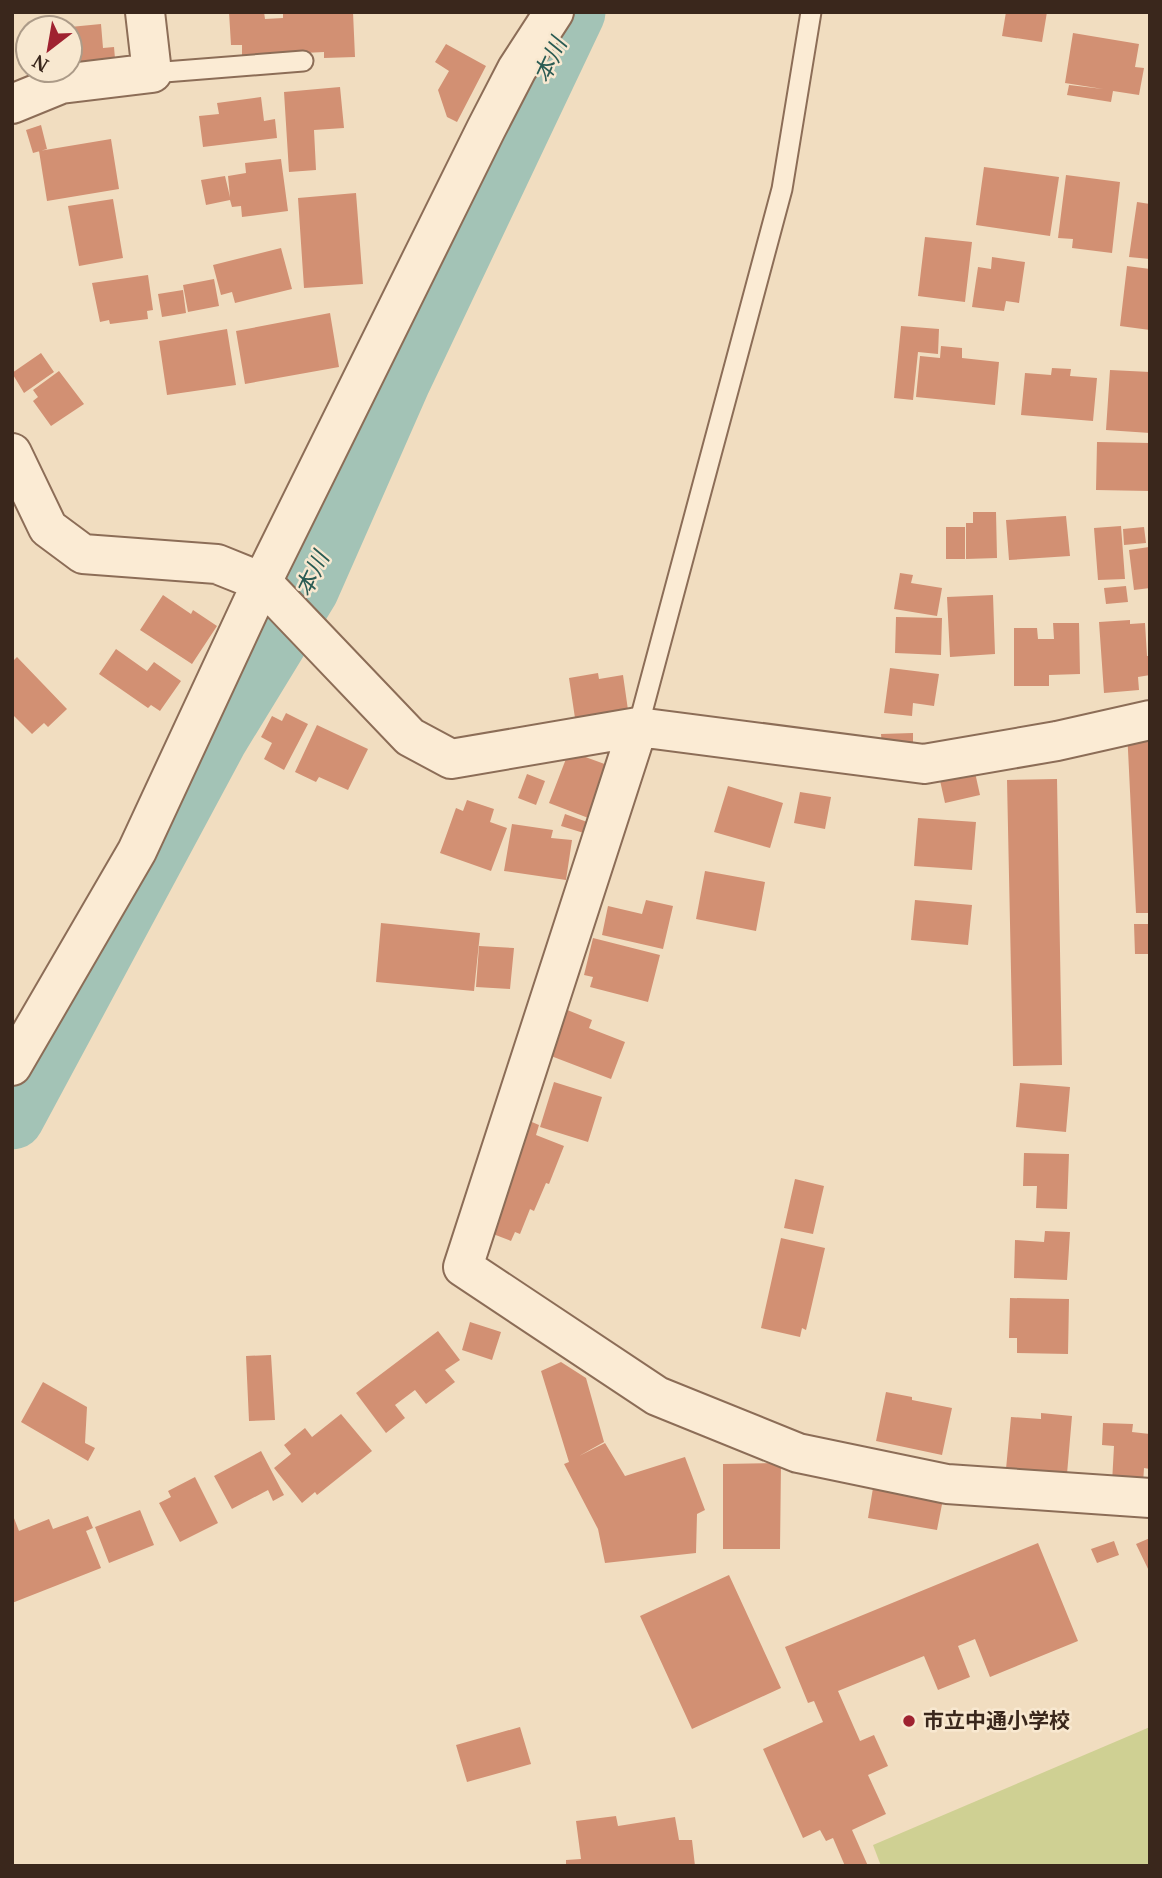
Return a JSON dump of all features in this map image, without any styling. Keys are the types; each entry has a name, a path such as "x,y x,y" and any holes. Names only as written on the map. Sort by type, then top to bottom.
{"street":[{"path":"12,104 61,84 152,73 145,12"},
{"path":"12,1066 281,601 486,129 517,69 554,12"},
{"path":"12,453 48,528 83,554 217,564 281,601 410,737 451,759 638,727 924,764 1057,741 1150,720"},
{"path":"638,727 463,1267 657,1396 797,1454 947,1484 1150,1498"}],"lane":[{"path":"638,727 782,189 811,12"},
{"path":"152,73 303,61"}],"green space":[{"path":"1150,1727 1150,1866 881,1866 873,1845"}],"building":[{"path":"229,12 264,12 265,19 283,18 283,12 353,12 355,57 324,58 324,52 242,56 242,45 231,45"},
{"path":"1006,12 1047,12 1042,42 1002,36"},
{"path":"101,24 103,48 114,47 116,70 84,73 84,26"},
{"path":"1073,33 1139,44 1135,67 1144,68 1139,95 1113,91 1111,102 1067,95 1069,85 1103,89 1065,83"},
{"path":"446,44 486,66 457,122 447,117 438,90 449,71 435,62"},
{"path":"340,87 344,128 314,130 316,170 289,172 284,92"},
{"path":"261,97 264,121 275,119 277,138 203,147 199,116 219,114 217,103"},
{"path":"41,125 47,149 33,153 26,130"},
{"path":"111,139 119,189 47,201 39,151"},
{"path":"281,159 288,211 242,217 241,206 232,207 230,200 206,205 201,180 225,176 230,197 228,176 246,173 245,163"},
{"path":"984,167 1059,177 1050,236 976,225"},
{"path":"1066,175 1120,182 1112,253 1072,248 1073,239 1058,238"},
{"path":"356,193 363,284 304,288 298,198"},
{"path":"113,199 123,258 79,266 68,206"},
{"path":"1137,202 1150,204 1150,259 1129,257"},
{"path":"925,237 972,242 965,302 918,296"},
{"path":"281,248 292,289 235,303 232,292 221,295 213,265"},
{"path":"992,257 1025,262 1019,303 1006,301 1004,311 972,307 978,267 991,269"},
{"path":"1127,266 1150,269 1150,330 1120,326"},
{"path":"148,275 153,310 147,311 148,319 110,324 109,320 100,322 92,283"},
{"path":"214,279 219,306 188,312 183,285"},
{"path":"183,290 186,313 162,317 158,294"},
{"path":"330,313 339,367 245,384 236,331"},
{"path":"901,326 939,329 938,354 918,352 913,400 894,398"},
{"path":"227,329 236,385 167,395 159,341"},
{"path":"941,346 962,348 962,358 999,362 995,405 916,397 920,356 940,358"},
{"path":"41,353 54,372 24,393 12,373"},
{"path":"1052,368 1071,369 1070,376 1097,378 1093,421 1021,415 1025,373 1051,375"},
{"path":"1110,370 1150,372 1150,433 1106,430"},
{"path":"59,371 84,404 51,426 33,401 38,397 33,390"},
{"path":"1097,442 1150,443 1150,491 1096,490"},
{"path":"973,512 996,512 997,558 966,559 966,523 973,523"},
{"path":"1066,516 1070,556 1009,560 1006,520"},
{"path":"1121,526 1125,579 1098,580 1094,528"},
{"path":"946,527 965,527 965,559 946,559"},
{"path":"1144,527 1146,543 1124,545 1123,529"},
{"path":"1149,547 1150,588 1134,590 1129,550"},
{"path":"900,573 913,575 911,583 942,588 937,616 894,609"},
{"path":"1126,586 1128,602 1106,604 1104,588"},
{"path":"163,595 191,614 193,610 217,626 192,664 140,630"},
{"path":"993,595 995,654 950,657 947,597"},
{"path":"896,617 942,618 941,655 895,653"},
{"path":"1130,620 1130,624 1145,623 1150,675 1138,677 1139,690 1104,693 1099,622"},
{"path":"1053,623 1079,623 1080,674 1049,675 1049,686 1014,686 1014,628 1037,628 1038,639 1054,639"},
{"path":"116,649 147,671 154,662 181,681 160,711 151,705 148,708 99,674"},
{"path":"17,657 67,709 48,727 44,723 32,734 12,714 12,662"},
{"path":"890,668 939,674 934,706 913,703 912,716 884,713"},
{"path":"598,673 599,679 623,675 628,710 575,718 569,678"},
{"path":"286,713 308,724 284,770 264,759 272,743 261,737 272,716 282,721"},
{"path":"317,725 368,749 348,790 319,777 316,782 295,772"},
{"path":"1150,729 1150,913 1136,913 1127,730"},
{"path":"913,733 913,746 882,747 881,734"},
{"path":"569,751 610,766 591,819 549,803"},
{"path":"974,768 980,795 945,803 939,776"},
{"path":"527,774 545,781 536,805 518,798"},
{"path":"1057,779 1062,1065 1013,1066 1007,780"},
{"path":"728,786 783,803 770,848 714,832"},
{"path":"800,792 831,797 825,829 794,823"},
{"path":"467,800 494,809 490,822 507,828 491,871 440,853 456,808 463,811"},
{"path":"565,814 590,823 587,834 561,826"},
{"path":"918,818 976,822 972,870 914,866"},
{"path":"512,824 553,830 551,838 572,840 566,880 504,871"},
{"path":"705,871 765,882 756,931 696,919"},
{"path":"646,900 673,906 663,949 602,935 608,906 642,914"},
{"path":"915,900 972,905 968,945 911,940"},
{"path":"381,923 480,933 474,991 376,982"},
{"path":"1134,924 1150,924 1150,954 1135,954"},
{"path":"593,938 660,955 648,1002 590,987 593,977 584,975"},
{"path":"479,946 514,948 510,989 476,987"},
{"path":"555,1005 592,1020 589,1028 625,1042 611,1079 538,1051"},
{"path":"554,1082 602,1097 588,1142 540,1127"},
{"path":"1020,1083 1070,1087 1066,1132 1016,1127"},
{"path":"520,1117 539,1125 536,1135 564,1146 549,1184 546,1183 534,1211 530,1209 520,1234 515,1232 511,1241 480,1229"},
{"path":"1024,1153 1069,1154 1067,1209 1036,1208 1037,1186 1023,1186"},
{"path":"795,1179 824,1186 813,1234 784,1228"},
{"path":"1045,1231 1070,1232 1067,1280 1014,1278 1015,1240 1044,1242"},
{"path":"781,1238 825,1248 806,1330 802,1328 800,1337 761,1328"},
{"path":"1010,1298 1069,1299 1068,1354 1017,1353 1017,1338 1009,1338"},
{"path":"470,1322 501,1332 492,1360 462,1350"},
{"path":"438,1331 460,1360 445,1370 455,1382 426,1404 415,1390 395,1405 405,1418 386,1433 356,1393"},
{"path":"271,1355 275,1420 249,1421 246,1356"},
{"path":"561,1362 586,1378 604,1442 579,1456 605,1443 625,1476 685,1457 705,1510 697,1514 696,1553 605,1563 598,1529 564,1464 569,1462 541,1371"},
{"path":"43,1382 87,1407 85,1443 95,1448 88,1461 21,1422"},
{"path":"886,1392 952,1408 942,1455 876,1441"},
{"path":"1041,1413 1072,1416 1067,1474 1006,1469 1011,1417 1041,1419"},
{"path":"341,1414 372,1451 317,1495 315,1492 302,1503 274,1468 291,1454 284,1445 305,1428 312,1437"},
{"path":"1103,1423 1133,1424 1132,1432 1150,1434 1150,1469 1144,1468 1143,1484 1112,1483 1114,1446 1102,1445"},
{"path":"261,1451 284,1495 273,1501 268,1490 232,1509 214,1476"},
{"path":"781,1463 780,1549 723,1549 723,1464"},
{"path":"195,1477 218,1523 180,1542 159,1503 171,1497 168,1491"},
{"path":"874,1482 944,1494 937,1530 868,1518"},
{"path":"140,1510 154,1545 109,1563 95,1527"},
{"path":"12,1513 19,1531 49,1519 53,1529 88,1516 93,1528 86,1531 101,1568 12,1603"},
{"path":"1150,1538 1150,1573 1136,1544"},
{"path":"1114,1541 1119,1555 1097,1563 1091,1549"},
{"path":"1038,1543 1078,1641 990,1677 975,1639 958,1646 970,1677 938,1690 924,1656 838,1691 860,1741 874,1735 888,1766 868,1775 886,1814 852,1830 868,1866 845,1866 833,1838 826,1841 820,1830 803,1838 763,1749 823,1722 814,1701 808,1703 785,1647"},
{"path":"729,1575 781,1688 692,1729 640,1616"},
{"path":"520,1727 531,1764 467,1782 456,1745"},
{"path":"616,1816 618,1826 675,1817 679,1840 692,1840 695,1866 566,1866 566,1860 581,1859 576,1821"}],"waterway":[{"name":"本川","path":"12,1117 216,737 307,588 399,379 573,12"}],"place":[{"name":"市立中通小学校","path":"909,1721"}]}
